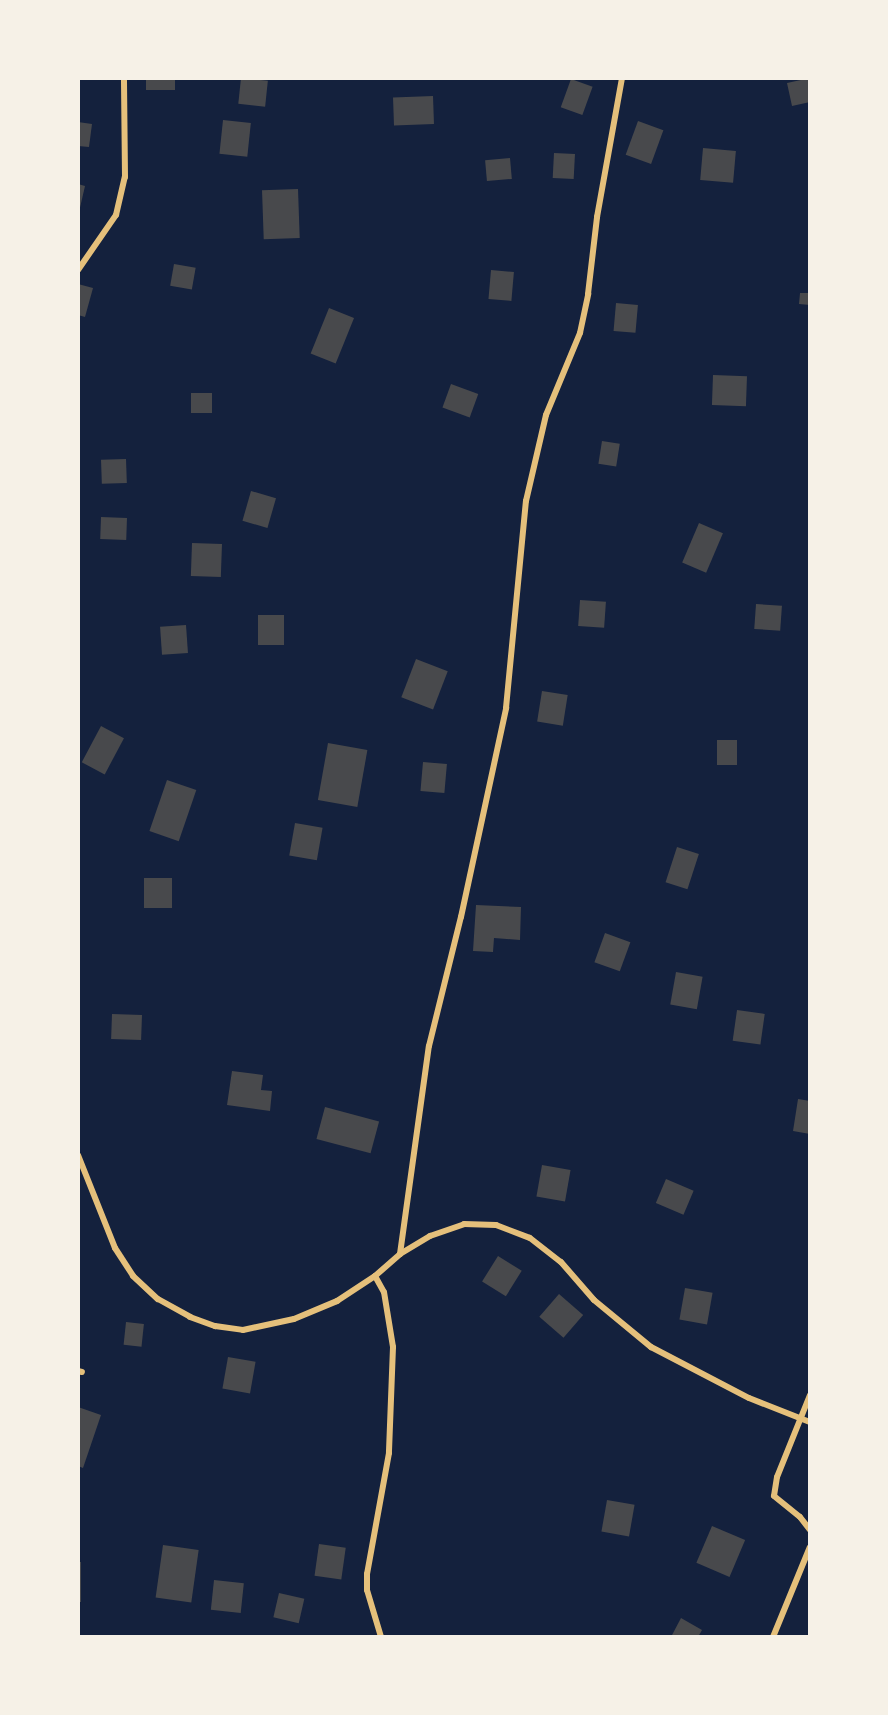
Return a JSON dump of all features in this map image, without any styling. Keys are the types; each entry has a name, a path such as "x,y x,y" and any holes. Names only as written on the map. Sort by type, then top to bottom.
{"street":[{"path":"78,270 116,215 125,177 124,78"},
{"path":"400,1254 429,1046 461,917 506,708 526,501 546,415 580,333 597,217 622,78"},
{"path":"78,1155 115,1248 133,1276 158,1299 190,1317 215,1326 243,1330 294,1319 337,1301 375,1276 400,1254 430,1236 464,1224 496,1225 530,1238 561,1262 594,1300 651,1347 721,1384 798,1419 810,1422"},
{"path":"375,1276 384,1292 393,1347 389,1454 367,1574 367,1590 381,1637"},
{"path":"810,1395 798,1419 777,1477 774,1496 800,1516 810,1530"},
{"path":"773,1637 810,1547"}],"building":[{"path":"146,78 175,78 175,90 146,90"},
{"path":"241,78 268,81 265,107 238,104"},
{"path":"810,78 810,102 792,106 787,83"},
{"path":"571,79 593,87 582,115 561,107"},
{"path":"433,96 434,124 394,125 393,97"},
{"path":"223,120 251,123 247,157 219,154"},
{"path":"638,121 663,130 651,164 626,155"},
{"path":"78,122 92,124 89,147 78,146"},
{"path":"703,148 736,151 733,183 700,180"},
{"path":"554,153 575,154 574,179 553,178"},
{"path":"510,158 512,179 487,181 485,160"},
{"path":"78,184 85,186 79,212 78,212"},
{"path":"298,189 300,238 264,239 262,190"},
{"path":"174,264 196,268 192,289 170,286"},
{"path":"491,270 514,272 511,301 488,299"},
{"path":"78,284 93,288 85,317 78,315"},
{"path":"800,293 810,293 810,305 799,304"},
{"path":"616,303 638,305 635,333 614,331"},
{"path":"329,308 354,318 336,364 311,353"},
{"path":"713,375 747,376 746,406 712,405"},
{"path":"451,384 478,394 470,417 442,407"},
{"path":"191,393 212,393 212,413 191,413"},
{"path":"602,441 620,444 616,467 598,464"},
{"path":"126,459 127,483 102,484 101,460"},
{"path":"251,491 276,498 267,528 242,521"},
{"path":"101,517 127,518 126,540 100,539"},
{"path":"699,523 723,533 706,573 682,563"},
{"path":"192,543 222,544 221,577 191,576"},
{"path":"580,600 606,602 604,628 578,626"},
{"path":"756,604 782,606 780,631 754,629"},
{"path":"258,615 284,615 284,645 258,645"},
{"path":"186,625 188,653 162,655 160,627"},
{"path":"416,659 448,671 433,709 401,697"},
{"path":"542,691 568,695 563,726 537,722"},
{"path":"101,726 124,738 105,774 82,762"},
{"path":"717,740 737,740 737,765 717,765"},
{"path":"328,743 367,750 357,807 318,800"},
{"path":"423,762 447,764 444,793 420,791"},
{"path":"167,780 196,790 179,841 149,831"},
{"path":"295,823 323,828 317,860 289,855"},
{"path":"677,847 699,854 687,889 666,882"},
{"path":"144,878 172,878 172,908 144,908"},
{"path":"476,905 521,907 520,940 494,938 493,952 473,951"},
{"path":"605,933 630,942 620,971 594,962"},
{"path":"676,972 703,977 697,1009 670,1004"},
{"path":"737,1010 765,1014 760,1045 733,1041"},
{"path":"112,1014 142,1015 141,1040 111,1039"},
{"path":"232,1071 263,1075 261,1090 272,1091 270,1111 227,1105"},
{"path":"798,1099 810,1101 810,1134 793,1131"},
{"path":"325,1107 379,1121 371,1153 316,1139"},
{"path":"542,1165 571,1170 565,1202 536,1197"},
{"path":"666,1179 694,1191 683,1215 656,1203"},
{"path":"498,1256 522,1271 506,1296 482,1281"},
{"path":"685,1288 713,1293 707,1324 679,1320"},
{"path":"559,1294 583,1315 563,1338 539,1317"},
{"path":"126,1322 144,1324 141,1347 124,1345"},
{"path":"228,1357 256,1362 250,1393 222,1389"},
{"path":"78,1407 101,1415 83,1468 78,1466"},
{"path":"607,1500 635,1505 629,1536 601,1532"},
{"path":"712,1526 745,1540 730,1577 696,1563"},
{"path":"319,1544 346,1548 341,1579 315,1576"},
{"path":"163,1545 199,1550 191,1602 156,1597"},
{"path":"78,1562 81,1562 81,1602 78,1602"},
{"path":"214,1580 244,1583 241,1613 211,1610"},
{"path":"279,1593 304,1599 299,1623 273,1617"},
{"path":"681,1618 702,1630 698,1637 671,1637"}]}
